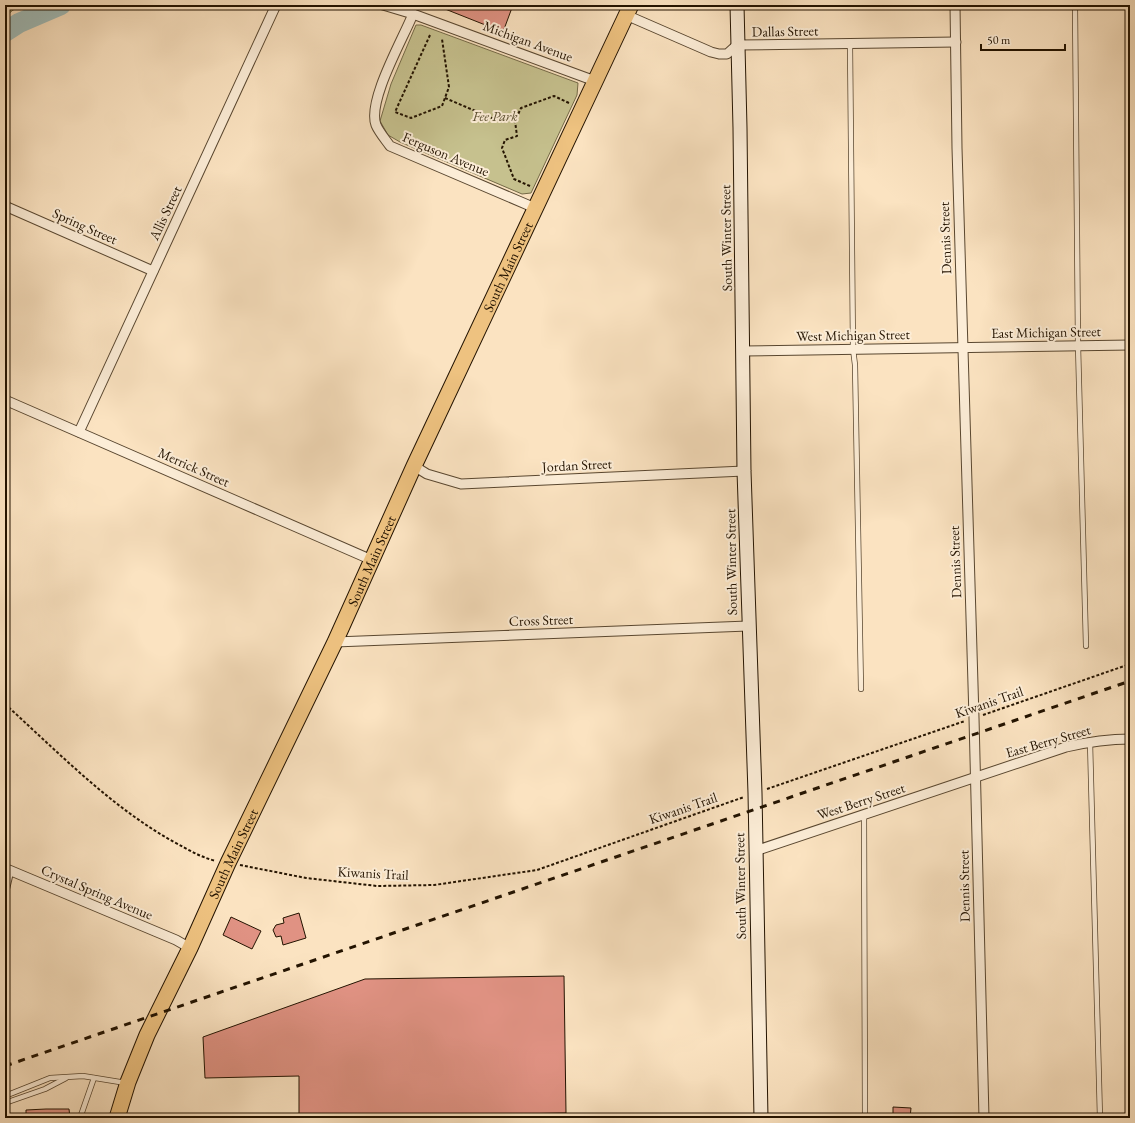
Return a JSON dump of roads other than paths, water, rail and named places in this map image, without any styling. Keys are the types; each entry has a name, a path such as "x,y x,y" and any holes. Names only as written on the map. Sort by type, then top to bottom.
{"main road":[{"name":"South Main Street","path":"117,1118 128,1084 150,1030 190,948 228,863 335,642 414,466 629,10"}],"street":[{"name":"Allis Street","path":"79,432 276,5"},
{"name":"Michigan Avenue","path":"383,5 413,14 595,81"},
{"name":"South Winter Street","path":"737,5 744,471 748,626 755,793 761,1118"},
{"name":"Dennis Street","path":"955,5 957,148 984,1118"},
{"name":"Dallas Street","path":"629,10 711,52 719,54 727,54 737,45 956,42"},
{"name":"Ferguson Avenue","path":"413,14 380,88 374,110 376,124 384,137 390,146 536,208"},
{"name":"Spring Street","path":"5,206 153,271"},
{"name":"East Michigan Street","path":"963,347 1130,345"},
{"name":"West Michigan Street","path":"743,351 963,347"},
{"name":"Merrick Street","path":"5,400 372,560"},
{"name":"Jordan Street","path":"414,466 427,474 461,484 744,471"},
{"name":"Cross Street","path":"335,642 748,626"},
{"name":"East Berry Street","path":"975,778 1066,747 1112,739 1130,739"},
{"name":"West Berry Street","path":"755,851 975,778"},
{"name":"Crystal Spring Avenue","path":"5,887 10,870 176,940 190,948"}],"lane":[{"path":"1075,5 1078,345 1086,646"},
{"path":"850,44 853,348 855,365 861,689"},
{"path":"1090,742 1100,1118"},
{"path":"864,814 865,1118"},
{"path":"5,1096 50,1078 83,1076 128,1084"},
{"path":"5,1103 45,1089 67,1077"},
{"path":"80,1118 94,1078"}],"waterway":[{"path":"5,32 19,23 61,5"}],"railway":[{"path":"5,1066 1130,681"}],"park label":[{"name":"Fee Park","path":"495,116"}]}
